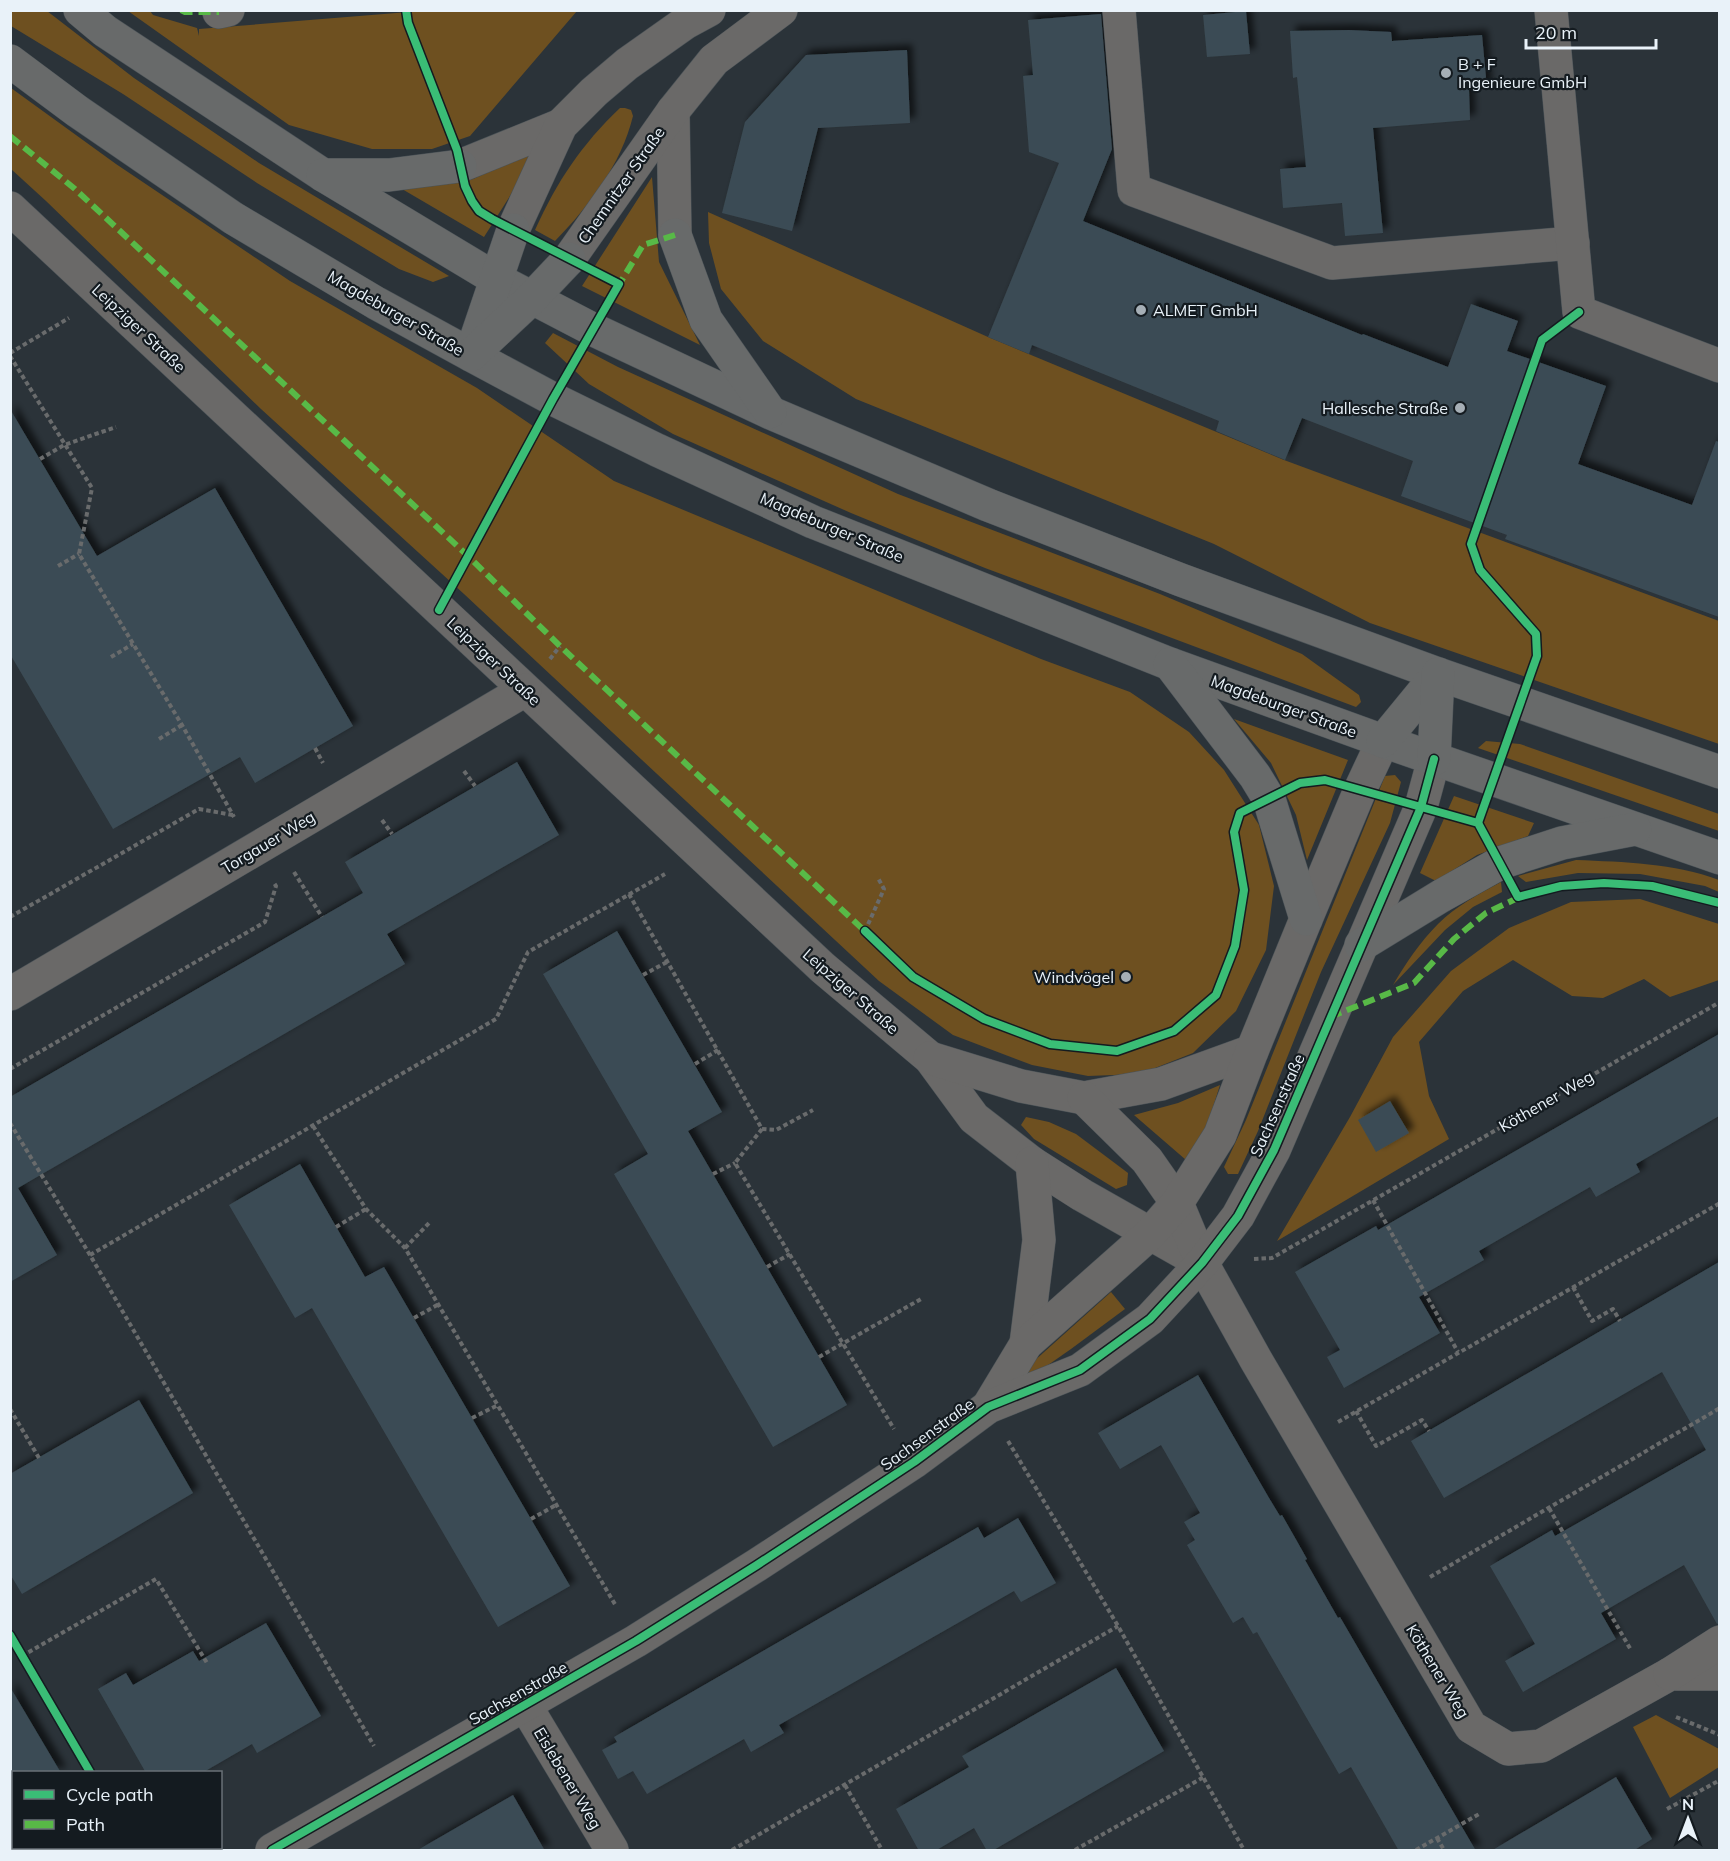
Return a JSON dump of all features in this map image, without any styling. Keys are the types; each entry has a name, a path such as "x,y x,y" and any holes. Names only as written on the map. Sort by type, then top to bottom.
{"main road":[{"path":"80,10 105,30 323,175 496,279 592,329 771,413 988,505 1181,580 1438,674 1719,772"},
{"name":"Magdeburger Straße","path":"10,61 77,111 233,218 376,303 553,399 647,445 813,522 1170,664 1719,858"},
{"path":"323,175 389,175 460,166"},
{"path":"471,355 513,230"},
{"path":"675,235 705,320 771,413"},
{"path":"471,355 532,298 569,259"},
{"path":"1170,664 1255,776 1269,799 1306,919"},
{"path":"1383,741 1438,674"},
{"path":"1434,759 1438,674"},
{"path":"1361,945 1500,862 1562,843 1638,828"}],"street":[{"name":"Chemnitzer Straße","path":"569,259 673,111 714,60 781,10"},
{"path":"1119,10 1134,190 1332,263 1573,243"},
{"path":"1551,10 1579,312 1719,366"},
{"path":"513,230 561,125 594,92 627,64 690,14 714,60"},
{"name":"Chemnitzer Straße","path":"673,111 675,235"},
{"path":"460,166 561,125"},
{"name":"Leipziger Straße","path":"10,208 700,855 823,968 930,1058 974,1118 1032,1163 1082,1195 1202,1263"},
{"name":"Torgauer Weg","path":"10,994 525,690"},
{"name":"Sachsenstraße","path":"987,1407 1026,1344 1150,1234 1177,1203 1220,1135 1306,919 1383,741"},
{"name":"Sachsenstraße","path":"272,1851 636,1641 914,1462 987,1407 1080,1370 1150,1319 1202,1263 1238,1216 1274,1150 1421,807 1434,759"},
{"name":"Leipziger Straße","path":"930,1058 1021,1086 1084,1098 1161,1084 1252,1052"},
{"path":"1084,1098 1146,1160 1177,1203 1202,1263"},
{"path":"1026,1344 1039,1240 1032,1163"},
{"name":"Köthener Weg","path":"1202,1263 1471,1726 1508,1749 1541,1746 1661,1680 1719,1642"},
{"name":"Köthener Weg","path":"1661,1680 1719,1674"},
{"name":"Eislebener Weg","path":"525,1705 612,1851"}],"path":[{"path":"103,295 10,354 92,488 79,554 182,725 233,815 264,844 322,917"},
{"path":"40,459 64,445 116,427"},
{"path":"58,566 79,554"},
{"path":"111,657 133,644"},
{"path":"159,739 182,725"},
{"path":"10,917 199,809 233,815"},
{"path":"10,1069 265,922 276,886 264,844"},
{"path":"90,1255 496,1019 528,952 700,855"},
{"path":"865,931 884,889 878,878"},
{"path":"629,894 762,1129"},
{"path":"643,975 667,962"},
{"path":"695,1064 718,1050"},
{"path":"762,1129 776,1130 813,1110"},
{"path":"10,1123 90,1255 394,1780"},
{"path":"313,1126 366,1209 405,1248 636,1641"},
{"path":"713,1174 735,1163 762,1129"},
{"path":"735,1163 914,1462"},
{"path":"1373,1200 1458,1352"},
{"path":"1304,1441 1719,1203"},
{"path":"336,1227 366,1209"},
{"path":"405,1248 431,1221"},
{"path":"767,1267 790,1254"},
{"path":"1573,1287 1592,1321 1613,1309 1620,1321"},
{"path":"819,1357 921,1299"},
{"path":"414,1318 439,1304"},
{"path":"472,1418 498,1405"},
{"path":"987,1407 1118,1626 1244,1851"},
{"path":"1394,1597 1719,1408"},
{"path":"10,1409 39,1458"},
{"path":"1356,1411 1376,1446 1422,1420 1430,1431"},
{"path":"531,1519 556,1505"},
{"path":"1549,1508 1661,1680"},
{"path":"22,1656 156,1579 207,1663"},
{"path":"732,1851 1118,1626"},
{"path":"1076,1851 1204,1777"},
{"path":"1667,1809 1719,1780"},
{"path":"845,1785 882,1851"},
{"path":"1416,1851 1481,1813"},
{"path":"1437,1838 1444,1851"}],"shaded area":[{"path":"10,11 47,11 134,78 259,163 449,276 433,282 399,269 257,183 123,94 11,26"},
{"path":"128,11 150,11 153,15 197,28 199,36 199,29 421,11 577,11 470,136 432,149 372,149 289,125"},
{"path":"11,88 116,164 290,281 477,388 614,481 1041,659 1130,692 1189,732 1224,770 1259,825 1274,886 1266,950 1236,1011 1193,1053 1140,1074 1088,1076 1032,1065 953,1035 879,981 464,594 261,409 11,169"},
{"path":"620,108 631,110 633,116 621,151 602,184 580,214 555,241 535,230 552,195 572,164 594,135"},
{"path":"541,147 484,237 402,189 473,179"},
{"path":"652,177 659,262 700,345 582,286"},
{"path":"708,212 988,337 1284,460 1719,621 1719,744 1370,623 1214,544 856,399 763,341 721,289 709,243"},
{"path":"553,333 618,367 898,494 1160,594 1302,654 1359,695 1361,702 1356,707 985,568 851,513 673,434 589,384 545,343"},
{"path":"1234,719 1348,760 1307,860 1296,815 1271,763"},
{"path":"1486,741 1520,744 1719,814 1719,831 1478,748"},
{"path":"1395,775 1401,782 1390,823 1321,972 1258,1131 1238,1174 1228,1174 1224,1167 1246,1120 1385,776"},
{"path":"1454,796 1534,823 1528,836 1477,855 1436,881 1420,873"},
{"path":"1576,860 1649,864 1702,874 1719,880 1719,892 1705,886 1640,874 1578,873 1526,882 1518,876"},
{"path":"1501,882 1502,892 1473,907 1445,930 1393,985 1425,938 1438,924 1460,906"},
{"path":"1640,899 1719,924 1719,980 1670,997 1644,979 1603,998 1572,996 1513,960 1463,991 1419,1042 1429,1096 1449,1139 1277,1241 1350,1117 1393,1037 1451,971 1509,928 1571,902"},
{"path":"1220,1085 1208,1123 1186,1160 1134,1115 1178,1103"},
{"path":"1026,1117 1049,1122 1076,1134 1128,1173 1127,1185 1116,1189 1034,1139 1021,1125"},
{"path":"1111,1292 1125,1309 1018,1386 1013,1380"},
{"path":"1656,1715 1719,1749 1719,1767 1670,1798 1633,1727"}],"building":[{"path":"1246,11 1250,54 1207,57 1203,15"},
{"path":"1101,14 1112,149 1083,221 1362,335 1448,367 1471,304 1518,321 1507,351 1606,386 1578,464 1692,505 1716,441 1719,442 1719,617 1505,539 1507,535 1401,496 1413,461 1302,418 1285,460 1216,431 1219,421 1032,345 1029,354 988,337 1059,163 1029,152 1023,76 1033,75 1028,20"},
{"path":"1290,31 1391,32 1392,41 1482,35 1487,88 1469,89 1470,120 1373,128 1383,233 1345,236 1342,203 1283,208 1280,169 1306,167 1297,77 1293,78"},
{"path":"907,50 910,123 818,128 792,231 722,213 745,122 806,55"},
{"path":"10,409 97,556 215,488 353,726 255,783 240,757 113,829 10,654"},
{"path":"517,762 559,835 387,934 405,964 18,1188 57,1255 10,1282 10,1097 363,893 345,862"},
{"path":"617,931 722,1112 688,1131 847,1405 773,1447 614,1174 648,1154 543,974"},
{"path":"1719,1034 1719,1116 1636,1164 1640,1172 1596,1197 1590,1187 1479,1251 1484,1260 1419,1297 1440,1333 1344,1388 1327,1357 1340,1350 1295,1272 1376,1226 1378,1230"},
{"path":"1390,1101 1409,1133 1376,1152 1358,1120"},
{"path":"300,1164 365,1277 384,1267 570,1586 498,1627 312,1308 295,1318 229,1205"},
{"path":"1719,1262 1719,1623 1717,1624 1684,1565 1601,1613 1616,1639 1523,1692 1505,1661 1535,1644 1490,1566 1552,1530 1555,1536 1706,1450 1662,1372 1444,1498 1411,1441"},
{"path":"1198,1375 1269,1498 1280,1516 1282,1515 1338,1618 1340,1617 1476,1851 1399,1851 1351,1767 1339,1774 1257,1632 1253,1634 1243,1617 1233,1623 1187,1545 1195,1540 1184,1522 1200,1513 1161,1445 1120,1469 1098,1433"},
{"path":"139,1400 193,1493 22,1594 10,1574 10,1474"},
{"path":"1018,1518 1056,1583 1021,1602 1014,1591 779,1725 784,1733 751,1752 744,1739 647,1794 633,1771 618,1779 602,1750 617,1742 614,1737 978,1527 984,1538"},
{"path":"266,1623 321,1716 257,1753 252,1744 205,1771 145,1771 98,1689 126,1673 133,1685 193,1651 199,1661"},
{"path":"1116,1668 1164,1751 992,1851 987,1851 974,1828 935,1851 919,1851 896,1809 969,1767 962,1756"},
{"path":"10,1687 60,1771 12,1771 10,1773"},
{"path":"1616,1777 1652,1839 1633,1851 1491,1851"},
{"path":"513,1795 545,1851 416,1851"}],"marked path":[{"path":"181,10 219,12"},
{"path":"10,136 75,189 869,935"},
{"path":"617,288 643,245 675,235"},
{"path":"1330,1017 1414,983 1454,939 1486,913 1522,896"}],"cycle path":[{"path":"406,10 408,23 457,150 465,186 479,211 619,284 553,399 439,610"},
{"path":"1478,823 1537,656 1536,634 1480,570 1471,544 1542,340 1579,312"},
{"path":"272,1850 636,1641 914,1462 988,1407 1080,1370 1150,1319 1202,1263 1238,1216 1274,1150 1421,807 1434,759"},
{"path":"865,931 913,977 984,1019 1050,1044 1117,1051 1174,1031 1216,995 1235,946 1244,890 1234,832 1240,813 1300,783 1325,780 1478,823 1518,897 1561,886 1604,883 1652,886 1720,903"},
{"path":"10,1635 89,1771"}],"place":[{"name":"B + F Ingenieure GmbH","path":"1446,73"},
{"name":"ALMET GmbH","path":"1141,310"},
{"name":"Hallesche Straße","path":"1460,408"},
{"name":"Windvögel","path":"1126,977"}]}
